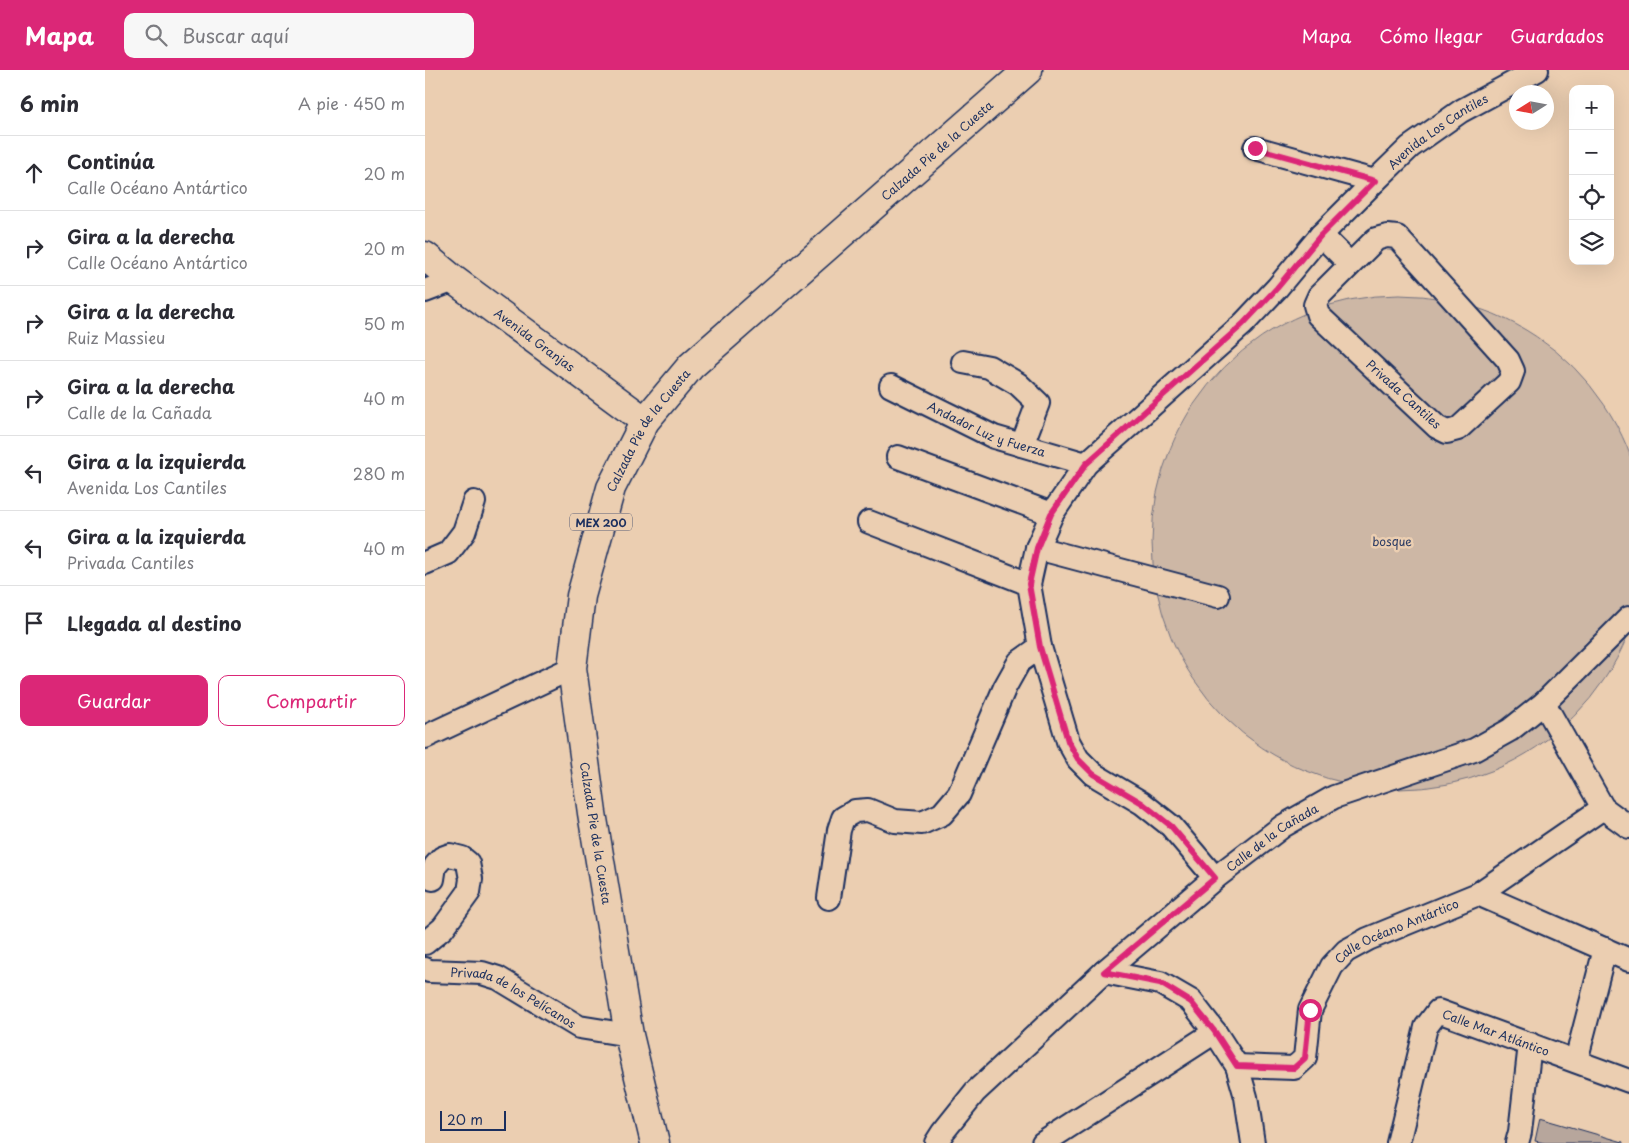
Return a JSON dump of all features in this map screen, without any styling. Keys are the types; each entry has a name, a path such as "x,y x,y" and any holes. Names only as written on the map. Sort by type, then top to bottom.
{"main road":[{"name":"Calzada Pie de la Cuesta","path":"655,1143 629,1035 590,805 572,668 581,596 611,488 645,421 691,366 1028,70"},
{"name":"Avenida Granjas","path":"435,267 645,421"}],"street":[{"name":"Avenida Los Cantiles","path":"1215,878 1171,826 1142,803 1093,774 1078,759 1068,741 1040,647 1029,584 1037,548 1051,514 1086,464 1243,324 1277,288 1321,235 1410,147 1461,112 1537,70"},
{"path":"1255,148 1375,181"},
{"path":"1321,235 1349,264"},
{"name":"Privada Cantiles","path":"1387,236 1397,237 1508,360 1513,371 1509,382 1458,429 1447,432 1437,427 1318,315 1315,304 1319,296 1349,264 1376,240 1387,236"},
{"path":"425,292 435,267"},
{"path":"963,362 989,367 1018,384 1038,403 1022,445"},
{"name":"Andador Luz y Fuerza","path":"891,386 994,436 1086,464"},
{"path":"898,457 1051,514"},
{"path":"425,563 447,553 459,539 464,532 474,502"},
{"path":"869,522 1029,584"},
{"path":"1037,548 1218,596"},
{"name":"Calle de la Cañada","path":"936,1143 975,1092 1104,972 1215,878 1283,826 1334,797 1474,750 1510,730 1544,703 1629,618"},
{"path":"829,898 839,830 843,818 855,811 868,810 895,821 922,822 942,814 959,794 1005,688 1019,662 1040,647"},
{"path":"425,737 572,668"},
{"path":"1544,703 1603,808 1629,827"},
{"name":"Calle Océano Antártico","path":"1237,1066 1294,1068 1305,1058 1310,1010 1332,966 1346,951 1368,939 1478,894 1603,808"},
{"path":"425,943 443,928 469,892 471,879 468,863 462,858 450,855 441,858 435,866 433,879"},
{"path":"1478,894 1629,960"},
{"path":"1576,1060 1605,949"},
{"name":"Privada de los Pelícanos","path":"425,969 429,971 482,973 498,978 579,1027 629,1035"},
{"path":"1104,972 1160,983 1191,1002 1215,1032 1237,1066 1246,1097 1253,1143"},
{"name":"Calle Mar Atlántico","path":"1398,1143 1426,1028 1438,1011 1629,1081"},
{"path":"1043,1143 1215,1032"},
{"path":"1517,1143 1520,1132 1530,1044"}],"green space":[{"name":"bosque","path":"1399,295 1447,300 1493,314 1536,337 1573,368 1604,405 1630,456 1630,628 1627,636 1604,679 1573,716 1536,747 1493,770 1447,784 1399,789 1351,784 1305,770 1262,747 1225,716 1194,679 1171,636 1157,590 1152,542 1157,494 1171,448 1194,405 1225,368 1262,337 1305,314 1351,300"}],"building":[{"path":"1540,1118 1623,1143 1545,1143 1535,1141"}],"route":[{"path":"1255,148 1375,181 1321,235 1277,288 1243,324 1086,464 1051,514 1037,548 1029,584 1040,647 1068,741 1078,759 1093,774 1142,803 1171,826 1215,878 1104,972 1160,983 1191,1002 1215,1032 1237,1066 1294,1068 1305,1058 1310,1010"}]}
